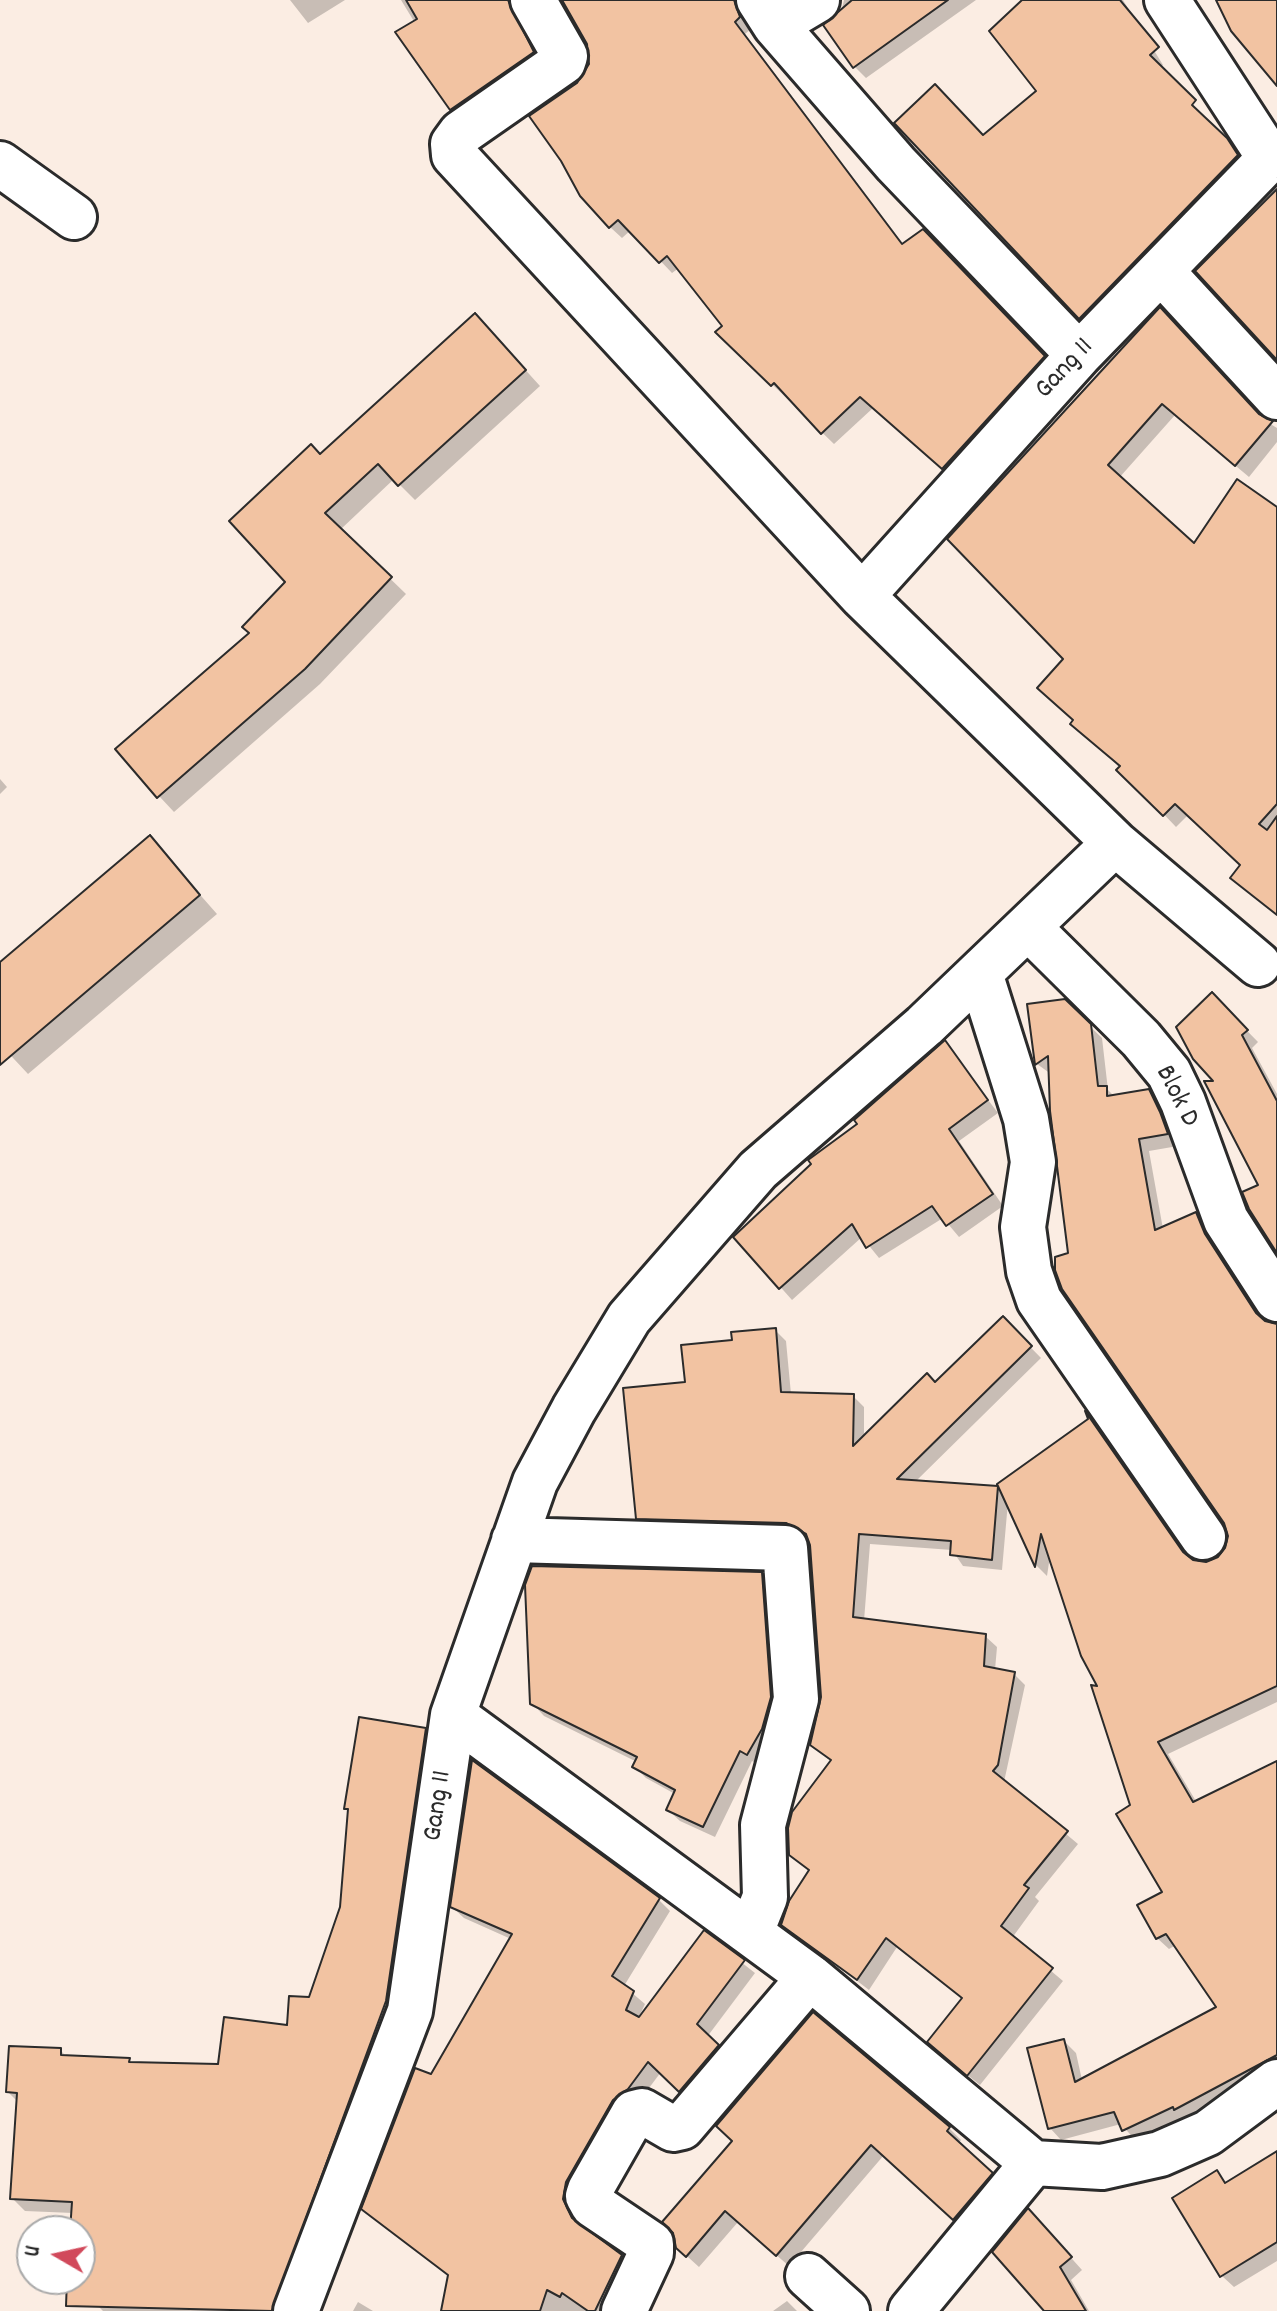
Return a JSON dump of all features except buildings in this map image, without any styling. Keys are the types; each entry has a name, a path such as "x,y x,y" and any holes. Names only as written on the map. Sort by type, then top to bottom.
{"street":[{"path":"533,0 563,52 563,62 455,138 454,155 862,596 1115,843 1271,968"},
{"path":"817,0 767,13 896,164 1079,355"},
{"path":"1167,0 1273,154"},
{"name":"Gang 11","path":"862,596 1079,355 1273,154"},
{"path":"0,164 74,217"},
{"path":"1161,271 1277,397"},
{"name":"Gang 11","path":"296,2311 410,2011 453,1715 535,1482 629,1318 758,1170 980,973 1115,843"},
{"name":"Blok D","path":"1028,927 1141,1039 1169,1073 1183,1102 1226,1220 1277,1299"},
{"path":"980,973 1026,1119 1033,1162 1023,1227 1029,1271 1039,1300 1203,1537"},
{"path":"514,1540 785,1548 796,1699 763,1825 765,1897 751,1932"},
{"path":"453,1715 810,1977 1033,2163 1102,2167 1160,2154 1208,2133 1277,2082"},
{"path":"624,2311 651,2253 651,2244 593,2205 588,2196 590,2190 634,2113 642,2111 673,2129 682,2127 810,1977"},
{"path":"911,2311 1033,2163"},
{"path":"808,2276 847,2311"}]}
